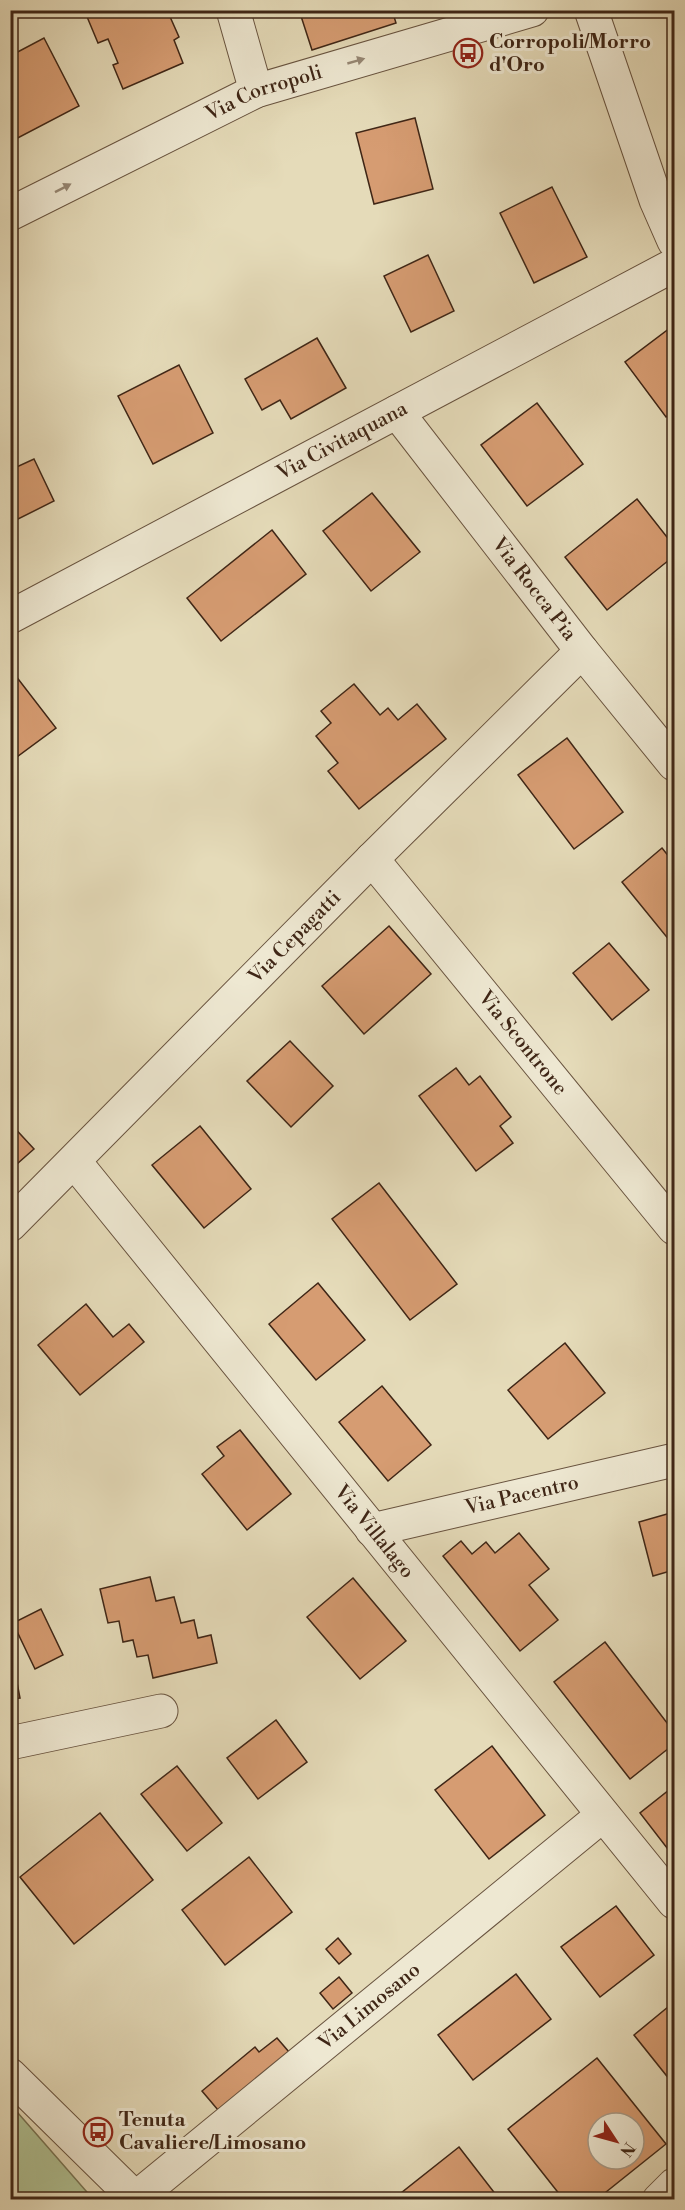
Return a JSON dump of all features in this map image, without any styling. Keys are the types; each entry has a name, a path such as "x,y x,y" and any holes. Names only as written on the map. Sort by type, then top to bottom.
{"street":[{"path":"233,10 256,91"},
{"name":"Via Corropoli","path":"10,214 256,91 532,10"},
{"path":"591,10 657,200 675,241"},
{"name":"Via Civitaquana","path":"10,617 675,265"},
{"name":"Via Rocca Pia","path":"397,412 582,651 675,764"},
{"name":"Via Cepagatti","path":"10,1225 372,859 582,651"},
{"name":"Via Scontrone","path":"372,859 675,1228"},
{"name":"Via Villalago","path":"74,1161 675,1902"},
{"name":"Via Pacentro","path":"372,1530 675,1460"},
{"path":"10,1743 161,1711"},
{"name":"Via Limosano","path":"136,2199 603,1815"},
{"path":"10,2075 136,2199"},
{"path":"659,2199 675,2185"}],"green space":[{"path":"11,2105 93,2199 11,2199"}],"building":[{"path":"90,10 167,10 179,37 174,40 183,63 123,89 113,65 118,63 108,39 98,43 85,12"},
{"path":"299,10 392,10 396,23 312,50"},
{"path":"44,38 79,106 10,142 10,56"},
{"path":"415,118 433,189 374,204 356,133"},
{"path":"552,187 587,257 534,283 500,213"},
{"path":"428,255 454,311 411,332 384,276"},
{"path":"674,325 674,411 666,417 625,362"},
{"path":"317,338 346,388 291,419 280,400 262,410 245,379"},
{"path":"179,365 213,433 153,464 118,396"},
{"path":"537,403 583,464 527,506 481,445"},
{"path":"34,459 54,501 10,523 10,470"},
{"path":"372,493 420,552 371,591 323,531"},
{"path":"637,499 674,546 674,556 607,610 565,557"},
{"path":"272,530 306,574 221,641 187,598"},
{"path":"12,671 56,728 10,762 10,673"},
{"path":"354,684 380,715 388,708 398,720 417,704 446,739 359,809 328,771 338,763 316,736 331,723 321,711"},
{"path":"567,738 623,812 574,849 518,775"},
{"path":"662,848 674,863 674,946 622,882"},
{"path":"389,926 431,974 364,1034 322,986"},
{"path":"609,943 649,990 612,1020 573,973"},
{"path":"290,1041 333,1086 291,1127 247,1081"},
{"path":"456,1068 469,1085 480,1076 511,1117 500,1126 513,1143 476,1171 419,1096"},
{"path":"10,1123 34,1149 10,1170"},
{"path":"200,1126 251,1189 204,1228 152,1165"},
{"path":"379,1183 457,1284 410,1320 332,1219"},
{"path":"318,1283 365,1340 316,1380 269,1324"},
{"path":"86,1304 113,1337 129,1324 144,1342 80,1395 38,1345"},
{"path":"565,1343 605,1393 548,1439 508,1390"},
{"path":"382,1386 431,1445 388,1481 339,1422"},
{"path":"240,1430 291,1494 247,1530 202,1474 224,1456 217,1447"},
{"path":"674,1512 674,1570 653,1576 639,1522"},
{"path":"519,1533 549,1569 529,1585 558,1620 520,1651 443,1556 461,1541 472,1554 486,1542 495,1553"},
{"path":"150,1577 156,1601 174,1597 181,1623 194,1620 198,1638 211,1635 217,1663 153,1678 148,1655 137,1657 133,1640 123,1642 119,1621 108,1623 100,1589"},
{"path":"353,1578 406,1641 360,1679 307,1617"},
{"path":"41,1609 63,1655 35,1669 13,1623"},
{"path":"605,1642 674,1732 674,1744 630,1779 554,1682"},
{"path":"10,1646 20,1698 10,1699"},
{"path":"276,1720 307,1762 258,1799 227,1758"},
{"path":"492,1746 545,1815 489,1859 435,1790"},
{"path":"177,1766 222,1823 187,1851 141,1794"},
{"path":"674,1786 674,1857 640,1813"},
{"path":"100,1813 153,1880 74,1944 20,1877"},
{"path":"249,1857 292,1912 225,1965 182,1910"},
{"path":"616,1906 654,1955 600,1997 561,1947"},
{"path":"338,1938 351,1954 339,1964 326,1949"},
{"path":"516,1974 551,2019 473,2080 438,2035"},
{"path":"339,1977 352,1993 333,2009 320,1993"},
{"path":"674,2002 674,2085 634,2035"},
{"path":"277,2038 289,2052 218,2110 202,2091 255,2047 259,2052"},
{"path":"597,2058 640,2111 586,2111 586,2171 632,2171 596,2200 564,2200 508,2129"},
{"path":"646,2119 666,2144 646,2160"},
{"path":"459,2147 500,2200 398,2200 396,2197"}],"place":[{"name":"Corropoli/Morro d'Oro","path":"468,53"},
{"name":"Tenuta Cavaliere/Limosano","path":"98,2132"}]}
